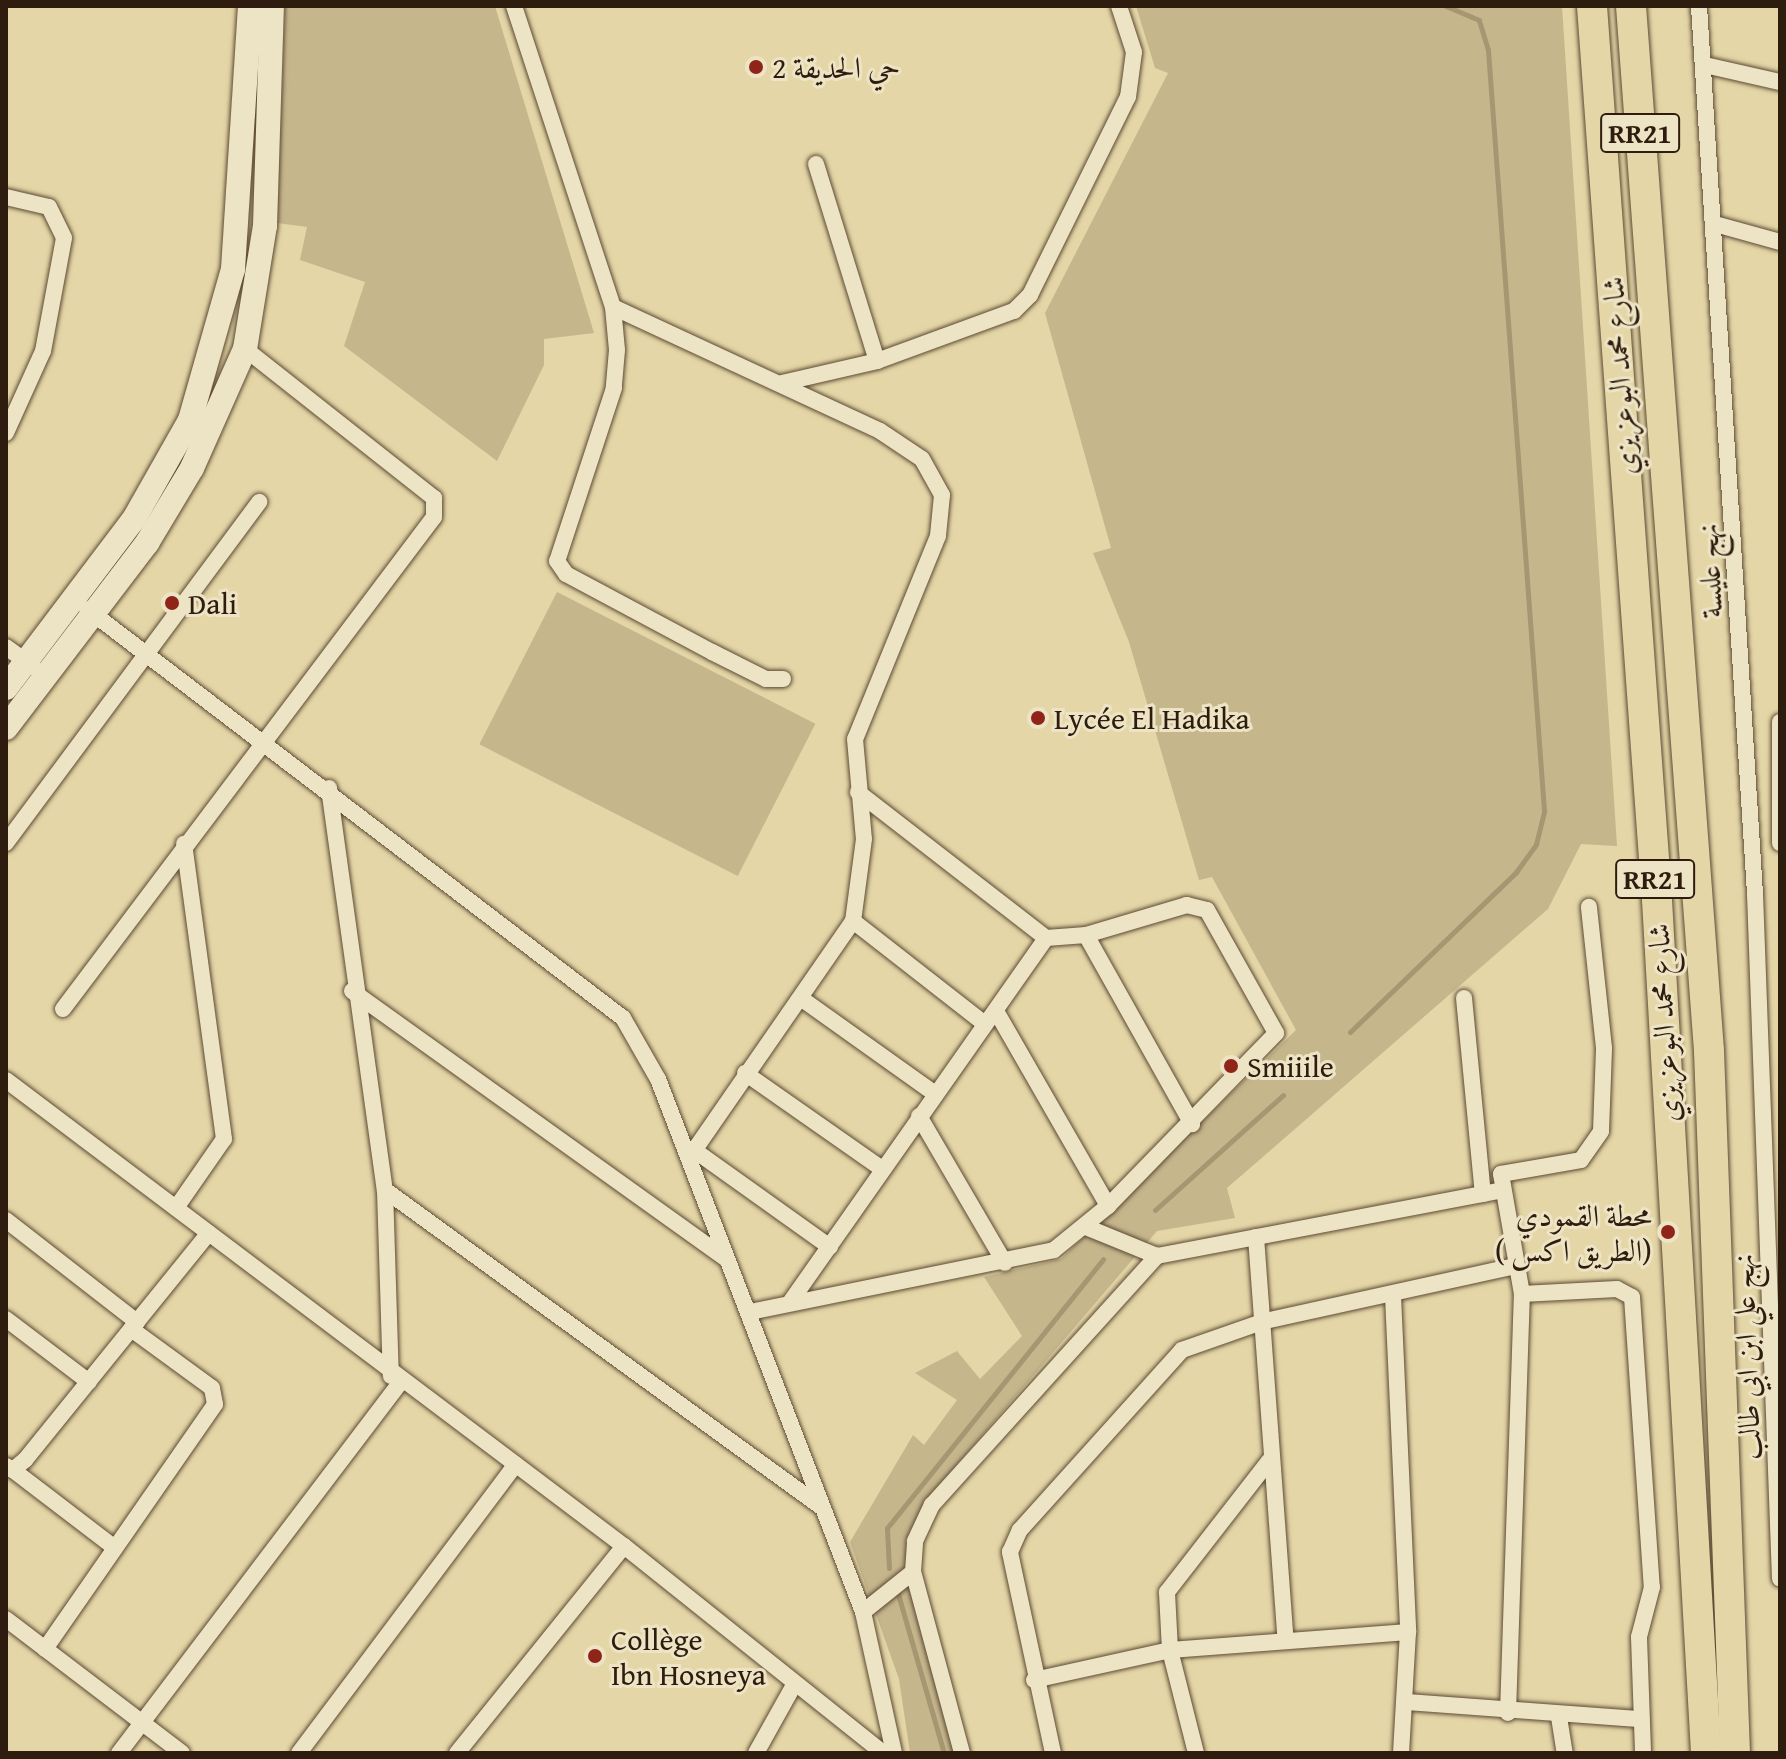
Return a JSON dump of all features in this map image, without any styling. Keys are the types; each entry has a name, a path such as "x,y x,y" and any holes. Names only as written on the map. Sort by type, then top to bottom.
{"highway":[{"name":"شارع محمد البوعزيزي","path":"1592,6 1657,900 1688,1527 1706,1753"},
{"name":"شارع محمد البوعزيزي","path":"1631,6 1709,1051 1735,1753"},
{"path":"1686,1753 1688,1527"},
{"path":"1728,1620 1747,1753"}],"street":[{"path":"6,728 73,598 134,519 190,420 222,328 242,196 250,6"},
{"path":"6,688 37,668 95,616 192,468 245,349 265,226 272,6"},
{"path":"514,6 613,307 614,388 557,561 566,574 712,652 766,679 783,679"},
{"path":"782,383 877,361 1014,311 1030,295 1128,97 1134,52 1119,6"},
{"name":"نهج عليسة","path":"1699,6 1773,1132"},
{"path":"1705,65 1780,82"},
{"path":"816,164 877,361"},
{"path":"6,197 49,207 64,238 43,351 6,433"},
{"path":"1715,224 1780,242"},
{"path":"613,307 782,383 922,459 942,495 938,536 866,700 855,739 864,855 853,921 802,999 745,1073 691,1154"},
{"path":"63,1009 436,507 403,471 245,349"},
{"path":"6,843 259,502"},
{"path":"73,598 144,655 329,788 623,1018 691,1154 726,1259 750,1312 863,1612 894,1753"},
{"path":"6,647 37,668"},
{"path":"1780,722 1775,797 1780,843"},
{"path":"119,1753 395,1380 385,1190 352,991 329,788"},
{"path":"750,1312 791,1301 1041,1256 1086,1227 1274,1041 1275,1026 1207,910 1187,905 1086,935 1046,938 858,792"},
{"path":"1749,801 1775,797"},
{"path":"176,1208 224,1139 184,844"},
{"path":"1508,1713 1522,1294 1502,1172 1581,1160 1601,1131 1604,1048 1589,907"},
{"path":"853,921 991,1018 1108,1206"},
{"path":"1086,935 1192,1124"},
{"path":"791,1301 934,1093 1046,938"},
{"path":"352,991 726,1259"},
{"path":"1464,998 1483,1194"},
{"path":"802,999 934,1093"},
{"path":"745,1073 882,1169"},
{"path":"6,1080 209,1233 395,1380 516,1464 624,1546 794,1685 883,1753"},
{"path":"919,1116 1005,1263"},
{"name":"نهج علي ابن ابي طالب","path":"1773,1132 1780,1579"},
{"path":"691,1154 830,1247"},
{"path":"385,1190 821,1507"},
{"path":"1086,1227 1157,1256 1503,1190"},
{"path":"6,1220 216,1396 45,1649"},
{"path":"115,1548 9,1468 89,1382 209,1233"},
{"path":"1256,1237 1265,1321 1269,1461 1285,1636"},
{"path":"962,1753 913,1572 915,1541 932,1505 1157,1256"},
{"path":"1053,1753 1009,1573 1020,1530 1182,1350 1265,1321 1393,1296 1516,1266"},
{"path":"1522,1294 1617,1289 1632,1297 1652,1587 1639,1637 1643,1753"},
{"path":"1393,1296 1408,1632 1407,1702 1401,1753"},
{"path":"6,1319 89,1382"},
{"path":"1196,1753 1170,1650 1164,1607 1172,1580 1269,1461"},
{"path":"299,1753 516,1464"},
{"path":"457,1753 624,1546"},
{"path":"863,1612 913,1572"},
{"path":"6,1619 182,1753"},
{"path":"1034,1680 1170,1650 1285,1636 1408,1632"},
{"path":"756,1753 794,1685"},
{"path":"1407,1702 1559,1717 1641,1719"},
{"path":"1559,1717 1565,1753"}],"shaded area":[{"path":"285,6 495,6 594,333 544,339 544,365 497,461 344,346 365,282 300,260 307,227 277,223"},
{"path":"1136,6 1562,6 1617,846 1581,844 1548,909 1227,1188 1235,1218 1157,1231 925,1502 907,1538 905,1572 956,1753 910,1753 899,1679 850,1542 913,1435 924,1445 957,1400 915,1373 957,1351 980,1379 1022,1336 984,1277 1061,1259 1296,1030 1212,877 1199,880 1129,642 1093,553 1111,548 1045,313 1168,73 1155,68"},
{"path":"557,592 815,724 738,876 479,744"}],"waterway":[{"path":"1350,1032 1516,872 1536,844 1544,811 1488,50 1479,20 1446,6"},
{"path":"1155,1210 1283,1095"},
{"path":"889,1568 887,1528 1103,1259"},
{"path":"898,1594 944,1753"}],"place":[{"name":"حي الحديقة 2","path":"756,67"},
{"name":"Dali","path":"172,603"},
{"name":"Lycée El Hadika","path":"1038,718"},
{"name":"Smiiile","path":"1231,1066"},
{"name":"محطة القمودي ( الطريق اكس)","path":"1668,1232"},
{"name":"Collège Ibn Hosneya","path":"595,1656"}]}
